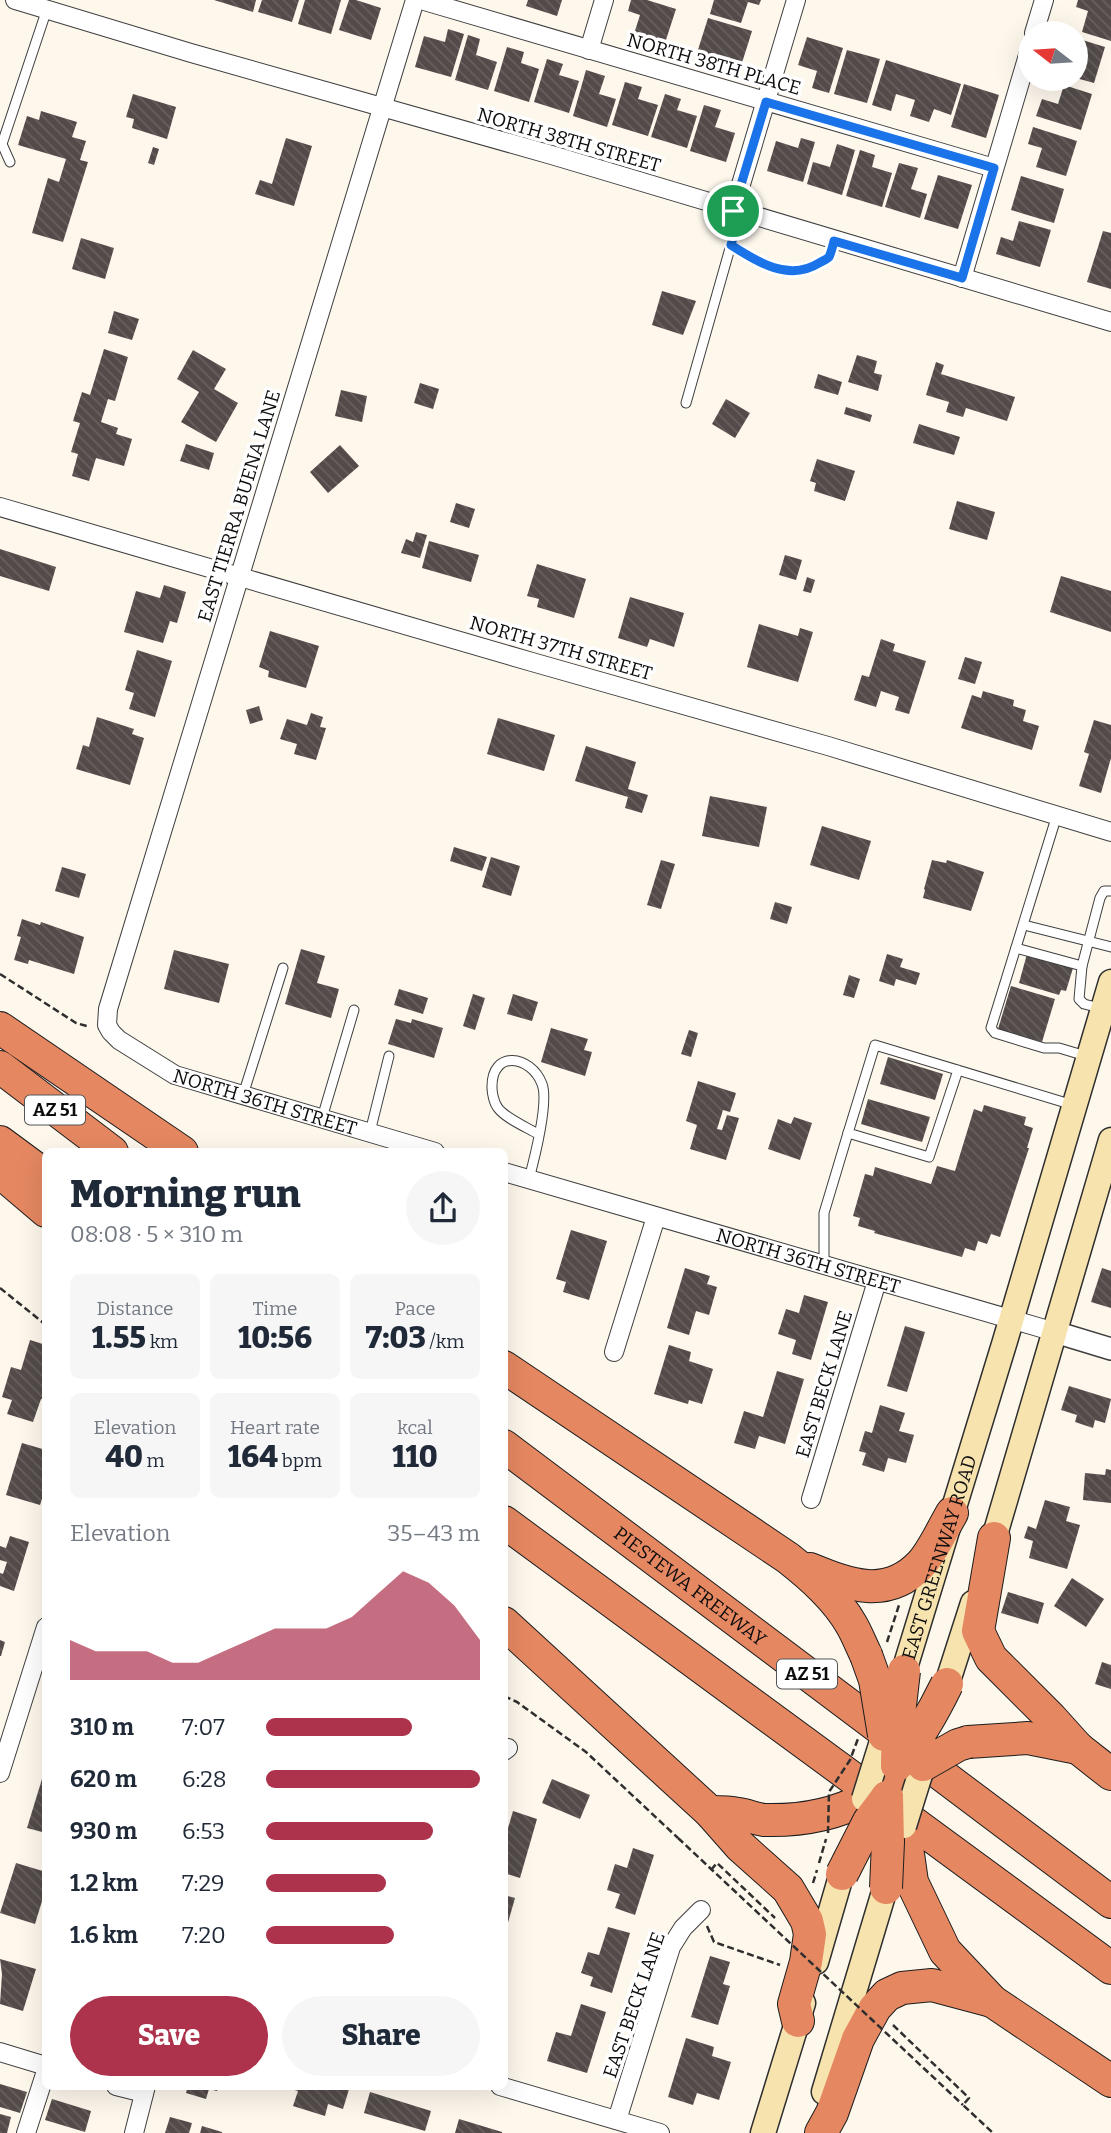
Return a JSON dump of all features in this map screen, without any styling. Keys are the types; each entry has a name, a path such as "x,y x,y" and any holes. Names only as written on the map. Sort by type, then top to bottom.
{"highway":[{"path":"0,1028 176,1148"},
{"name":"AZ 51","path":"0,1067 107,1148"},
{"path":"0,1142 42,1173"},
{"path":"0,1172 42,1208"},
{"path":"508,1370 788,1558 832,1598 882,1665 898,1723 888,1842 900,1889 945,1951 992,2001 1111,2081"},
{"name":"PIESTEWA FREEWAY","path":"508,1449 1111,1902"},
{"path":"788,1558 857,1586 875,1587 889,1584 904,1577 922,1563 952,1513"},
{"name":"AZ 51","path":"508,1525 1111,1968"},
{"path":"994,1538 978,1630 991,1658 1077,1748 1111,1774"},
{"path":"508,1627 710,1812 740,1846 788,1889 807,1921 810,1934 806,1962 794,2004 798,2021"},
{"path":"882,1665 872,1730 893,1781 904,1826 900,1889"},
{"path":"842,1874 869,1822 930,1720 947,1684"},
{"path":"710,1812 738,1814 762,1820 828,1823 849,1807 958,1745 1028,1738 1077,1748"},
{"path":"821,2133 832,2113 858,2039 875,2008 887,1995 902,1988 932,1985 992,2001"}],"main road":[{"name":"EAST GREENWAY ROAD","path":"882,1665 952,1513 1111,982"},
{"path":"947,1684 994,1538 1111,1140"},
{"path":"763,2133 842,1874"},
{"path":"812,2133 900,1889"}],"street":[{"name":"NORTH 38TH STREET","path":"15,0 204,57 555,156 1111,322"},
{"name":"EAST TIERRA BUENA LANE","path":"107,1025 109,1006 415,0"},
{"name":"NORTH 38TH PLACE","path":"421,0 994,168"},
{"path":"589,50 604,0"},
{"path":"737,212 796,0"},
{"path":"1038,21 1044,0"},
{"path":"962,278 1018,88"},
{"name":"NORTH 37TH STREET","path":"0,507 532,663 828,746 1111,832"},
{"name":"NORTH 36TH STREET","path":"107,1025 119,1040 175,1075 422,1148"},
{"name":"NORTH 36TH STREET","path":"508,1173 1111,1349"},
{"path":"614,1352 656,1217"},
{"name":"EAST BECK LANE","path":"811,1499 877,1281"},
{"path":"0,1773 7,1725 42,1638"},
{"name":"EAST BECK LANE","path":"617,2120 671,1947 683,1928 701,1910"},
{"path":"0,2052 42,2065"},
{"path":"26,2133 42,2083"},
{"path":"508,2088 660,2133"},
{"path":"134,2133 145,2090"}],"lane":[{"path":"10,162 2,144 47,9"},
{"path":"686,403 731,245 737,212"},
{"path":"731,245 765,265 801,271 828,257 834,241"},
{"path":"1057,815 991,1028 995,1033 1044,1048 1059,1048 1089,1057"},
{"path":"1103,1008 1084,1004 1079,999 1082,966 1100,898 1104,891 1111,891"},
{"path":"1024,925 1111,947"},
{"path":"1016,948 1082,966"},
{"path":"243,1095 283,968"},
{"path":"322,1118 354,1010"},
{"path":"824,1266 824,1213 875,1045 1075,1105"},
{"path":"370,1132 389,1056"},
{"path":"529,1180 538,1134 544,1103 543,1085 532,1069 520,1061 508,1060 498,1064 492,1076 492,1092 498,1109 538,1134"},
{"path":"848,1133 929,1157 958,1070"}],"path":[{"path":"0,974 76,1023 85,1027 107,1025"},
{"path":"0,1288 42,1322"},
{"path":"882,1665 905,1584 904,1577"},
{"path":"508,1698 586,1752 993,2133"},
{"path":"828,1823 829,1792 850,1760 859,1738 872,1730"},
{"path":"711,1870 717,1863 783,1924"},
{"path":"701,1910 714,1942 784,1966"},
{"path":"799,1947 799,1961"},
{"path":"892,2024 969,2098 963,2105"}],"building":[{"path":"214,0 256,0 253,12"},
{"path":"262,0 299,0 292,22 258,12"},
{"path":"305,0 341,0 331,34 298,24"},
{"path":"349,0 381,8 371,40 339,30"},
{"path":"528,0 562,0 557,16 526,6"},
{"path":"631,0 647,0 676,9 664,46 633,37 640,15 628,11"},
{"path":"714,0 761,0 759,5 748,2 741,23 710,14"},
{"path":"1078,0 1111,0 1111,41 1088,34 1088,21 1085,21 1088,11 1076,7"},
{"path":"708,18 752,31 741,66 697,53"},
{"path":"448,29 464,34 451,77 415,67 424,36 445,42"},
{"path":"468,35 480,39 476,55 497,62 488,90 455,80"},
{"path":"807,37 843,48 829,93 812,88 817,71 798,65"},
{"path":"1088,42 1105,47 1094,83 1088,81"},
{"path":"507,47 524,52 521,63 539,69 529,102 494,91"},
{"path":"847,50 880,59 867,103 834,94"},
{"path":"547,59 563,64 559,75 579,81 569,113 534,102"},
{"path":"886,60 961,84 951,115 934,109 929,122 910,116 915,100 896,94 891,111 872,105"},
{"path":"586,70 605,76 599,94 616,99 607,127 573,116"},
{"path":"625,82 642,87 638,99 658,105 648,136 612,125"},
{"path":"964,84 999,95 986,138 951,127"},
{"path":"1062,91 1092,94 1081,130 1036,116 1042,99 1058,104"},
{"path":"133,94 176,107 167,139 132,128 134,119 126,117"},
{"path":"665,94 681,99 677,110 697,116 687,148 651,137"},
{"path":"704,105 721,110 715,127 735,133 726,162 690,151"},
{"path":"41,111 77,122 72,137 86,141 80,160 88,162 63,242 32,233 48,178 59,182 66,159 18,145 27,116 39,120"},
{"path":"1033,127 1077,141 1066,176 1036,167 1042,148 1028,144"},
{"path":"286,138 312,146 294,206 255,194 260,180 272,184"},
{"path":"801,138 815,142 803,182 767,171 776,141 798,148"},
{"path":"837,144 855,150 842,195 807,184 813,162 830,167"},
{"path":"153,147 159,149 154,165 148,163"},
{"path":"860,150 875,155 872,167 892,173 882,207 846,196"},
{"path":"899,163 918,168 911,189 927,194 920,218 885,207"},
{"path":"938,175 972,185 958,229 924,219"},
{"path":"1021,176 1064,189 1054,223 1011,210"},
{"path":"1019,221 1051,230 1040,267 996,254 1001,237 1013,241"},
{"path":"1103,231 1111,233 1111,289 1087,282"},
{"path":"81,238 114,248 105,279 72,269"},
{"path":"662,291 696,301 683,335 652,325"},
{"path":"114,311 139,319 132,340 108,333"},
{"path":"104,349 128,357 115,401 108,399 101,422 118,428 116,434 132,439 124,466 96,458 89,481 72,476 78,454 71,452 80,423 73,421 82,392 90,395"},
{"path":"193,350 226,369 214,389 238,403 216,442 181,422 199,392 177,379"},
{"path":"857,355 877,361 874,373 882,375 878,391 848,382"},
{"path":"936,362 944,365 941,374 1015,397 1007,421 966,408 963,417 946,412 949,402 926,395"},
{"path":"818,374 842,382 838,395 814,388"},
{"path":"420,383 439,389 433,409 414,403"},
{"path":"341,390 367,396 362,422 335,416"},
{"path":"726,399 750,413 735,438 712,424"},
{"path":"846,407 872,415 870,422 844,414"},
{"path":"919,424 960,437 954,455 913,443"},
{"path":"186,444 214,453 209,470 180,461"},
{"path":"340,445 359,466 328,493 310,472"},
{"path":"817,459 855,471 845,501 814,491 816,483 810,481"},
{"path":"957,501 995,512 987,540 949,529"},
{"path":"456,503 475,509 469,528 450,522"},
{"path":"416,532 427,535 420,558 401,553 406,539 413,542"},
{"path":"429,541 479,555 471,582 422,568"},
{"path":"0,549 56,567 49,591 0,576"},
{"path":"785,555 802,560 796,580 779,575"},
{"path":"537,564 586,579 574,618 537,607 539,599 527,596"},
{"path":"1061,576 1111,591 1111,632 1050,612"},
{"path":"807,577 815,580 811,593 803,591"},
{"path":"164,585 186,592 177,623 170,621 163,643 124,632 136,591 160,598"},
{"path":"630,597 684,613 674,647 650,639 647,647 618,638"},
{"path":"759,624 798,636 800,628 813,632 798,682 747,667"},
{"path":"270,631 319,646 306,688 268,677 269,671 259,667"},
{"path":"881,639 895,644 893,651 926,661 909,714 895,710 899,697 881,691 876,707 854,700 862,675 869,677"},
{"path":"137,650 172,661 155,717 129,709 134,693 125,690"},
{"path":"965,657 982,662 975,684 958,679"},
{"path":"983,691 1014,700 1013,706 1026,710 1023,721 1039,726 1032,750 961,728 972,695 981,698"},
{"path":"259,706 263,720 250,724 246,710"},
{"path":"311,713 323,717 320,727 326,728 316,760 294,754 297,744 280,739 287,719 307,725"},
{"path":"97,717 134,729 132,734 144,738 130,785 76,769 83,745 89,747"},
{"path":"498,718 555,735 544,771 487,754"},
{"path":"1094,720 1111,725 1111,758 1101,793 1079,786 1089,754 1084,752"},
{"path":"586,746 636,762 628,789 648,795 642,813 625,808 628,797 575,781"},
{"path":"710,796 767,807 759,847 702,836"},
{"path":"822,826 871,841 859,880 810,865"},
{"path":"454,847 487,857 482,871 450,861"},
{"path":"491,857 520,866 511,896 482,887"},
{"path":"661,860 675,864 661,909 647,905"},
{"path":"932,860 946,863 947,860 984,872 971,911 923,898"},
{"path":"62,867 86,874 79,898 55,891"},
{"path":"775,902 792,907 787,924 770,919"},
{"path":"22,919 40,925 41,922 84,937 74,974 29,960 28,964 14,960 21,937 17,936"},
{"path":"301,949 325,956 317,983 339,989 331,1018 285,1004"},
{"path":"174,950 229,964 219,1003 164,989"},
{"path":"887,954 903,959 900,967 920,973 916,985 896,979 894,986 879,981"},
{"path":"1027,954 1073,968 1066,991 1061,990 1059,995 1019,983"},
{"path":"849,975 860,979 854,998 843,995"},
{"path":"1011,986 1055,999 1042,1042 998,1029"},
{"path":"399,989 428,998 423,1014 394,1005"},
{"path":"473,994 485,998 475,1030 463,1026"},
{"path":"513,994 538,1002 532,1021 507,1014"},
{"path":"396,1019 411,1023 412,1019 443,1028 434,1058 388,1044"},
{"path":"551,1028 588,1039 584,1050 592,1052 585,1076 541,1062"},
{"path":"689,1030 698,1033 691,1057 681,1054"},
{"path":"888,1057 943,1074 935,1100 880,1084"},
{"path":"698,1081 736,1093 730,1112 723,1110 717,1129 722,1130 727,1115 739,1118 726,1160 690,1149 697,1125 686,1121"},
{"path":"868,1099 930,1117 922,1142 861,1124"},
{"path":"984,1105 1026,1117 1024,1125 1033,1128 1000,1237 991,1234 987,1244 978,1241 975,1251 965,1248 962,1257 874,1233 875,1231 858,1226 860,1218 853,1216 865,1174 873,1176 875,1167 931,1184 937,1166 955,1171 974,1109 982,1112"},
{"path":"794,1117 812,1123 800,1160 768,1149 778,1119 791,1124"},
{"path":"571,1230 607,1241 589,1300 563,1292 566,1282 556,1279"},
{"path":"685,1268 710,1276 707,1284 717,1287 709,1315 696,1311 689,1335 667,1328"},
{"path":"1102,1268 1111,1271 1111,1308 1091,1302"},
{"path":"804,1295 828,1302 811,1360 792,1354 796,1340 778,1334 786,1309 799,1313"},
{"path":"905,1326 925,1332 907,1392 887,1386"},
{"path":"30,1340 42,1344 42,1399 33,1422 7,1414 12,1400 2,1397 11,1367 21,1370"},
{"path":"669,1345 691,1352 689,1361 713,1369 702,1404 689,1400 688,1404 654,1394"},
{"path":"777,1371 804,1379 785,1444 759,1436 755,1449 734,1443 744,1411 763,1417"},
{"path":"1069,1386 1111,1399 1105,1423 1095,1420 1093,1428 1075,1422 1077,1415 1061,1410"},
{"path":"880,1405 905,1413 899,1431 914,1435 906,1463 888,1458 884,1472 862,1465 866,1453 859,1451 865,1431 872,1433"},
{"path":"22,1443 42,1449 40,1505 6,1495"},
{"path":"1106,1469 1111,1470 1111,1503 1083,1500 1085,1473 1105,1475"},
{"path":"1045,1500 1070,1507 1066,1521 1080,1525 1067,1569 1029,1558 1033,1541 1024,1538 1028,1526 1036,1529"},
{"path":"10,1536 29,1542 14,1591 0,1586 0,1573 3,1574 7,1562 0,1560 0,1546 6,1548"},
{"path":"1072,1578 1104,1599 1086,1627 1054,1606"},
{"path":"1008,1592 1044,1603 1038,1624 1001,1613"},
{"path":"0,1640 5,1642 1,1656 0,1656"},
{"path":"1102,1662 1111,1665 1111,1689 1095,1684"},
{"path":"42,1779 42,1832 27,1828"},
{"path":"552,1779 590,1795 580,1819 542,1803"},
{"path":"513,1811 537,1819 520,1878 508,1874 508,1828"},
{"path":"633,1848 654,1855 635,1915 615,1908 620,1894 607,1890 615,1864 627,1868"},
{"path":"16,1863 42,1871 42,1901 35,1924 0,1913"},
{"path":"508,1896 515,1898 508,1922"},
{"path":"608,1927 630,1933 612,1993 590,1986 593,1977 581,1973 588,1952 599,1955"},
{"path":"710,1956 730,1962 723,1984 730,1986 718,2025 691,2017"},
{"path":"0,1959 36,1969 23,2011 0,2004"},
{"path":"581,2004 606,2012 587,2073 547,2061 556,2032 571,2036"},
{"path":"686,2038 714,2047 712,2056 731,2062 719,2100 697,2093 693,2105 668,2097"},
{"path":"0,2084 27,2092 20,2113 0,2107"},
{"path":"187,2090 209,2090 206,2099 186,2093"},
{"path":"294,2090 349,2090 343,2109 328,2104 325,2116 293,2106 298,2091"},
{"path":"370,2092 431,2111 425,2131 364,2113"},
{"path":"52,2099 91,2111 85,2132 45,2120"},
{"path":"0,2114 11,2117 7,2133 0,2133"},
{"path":"170,2117 192,2123 189,2133 165,2133"},
{"path":"459,2119 502,2132 502,2133 455,2133"},
{"path":"202,2126 222,2132 222,2133 200,2133"}],"route":[{"path":"766,102 994,168 962,278 834,241 828,257 815,266 801,271 777,269 731,245 740,213 733,211 766,102"}]}
